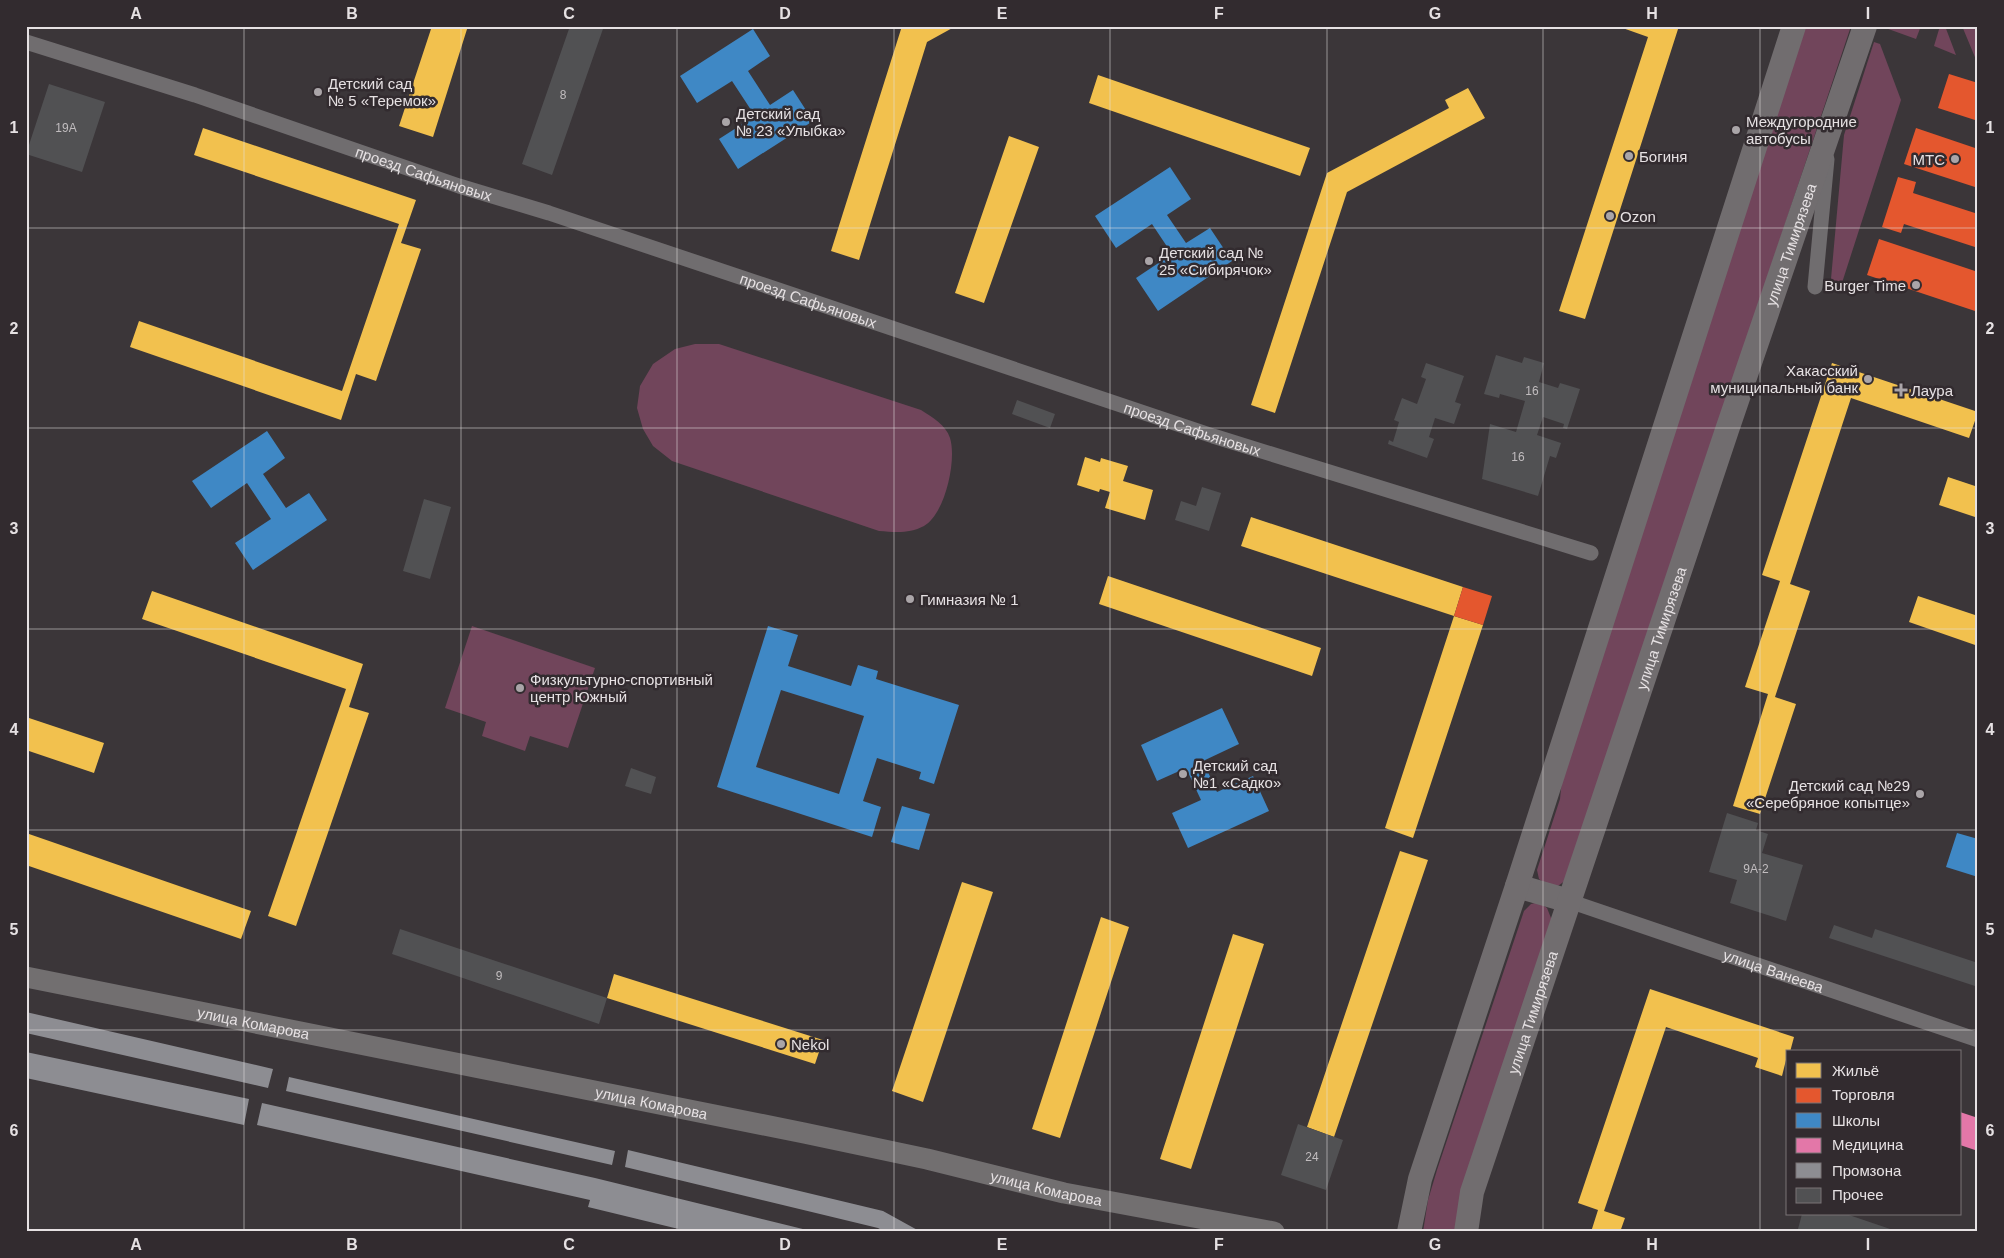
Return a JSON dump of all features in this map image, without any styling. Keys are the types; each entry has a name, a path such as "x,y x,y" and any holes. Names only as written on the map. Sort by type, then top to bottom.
{"main road":[{"path":"1409,1232 1420,1179 1517,886 1794,26"},
{"name":"улица Тимирязева","path":"1466,1232 1472,1192 1865,26"},
{"path":"1517,886 1569,901"}],"street":[{"name":"проезд Сафьяновых","path":"26,42 195,95 460,186 549,213 1213,436 1591,553"},
{"path":"1815,288 1830,126"},
{"name":"улица Ванеева","path":"1569,901 1978,1040"},
{"name":"улица Комарова","path":"26,977 804,1133 927,1159 1064,1193 1274,1232"}],"shaded area":[{"path":"1804,26 1851,26 1570,870 1566,880 1558,886 1547,885 1539,879 1537,870 1560,799 1562,779"},
{"path":"1880,26 1921,26 1916,39"},
{"path":"1940,26 1945,26 1956,55 1934,46"},
{"path":"1962,26 1978,26 1978,62 1977,62"},
{"path":"1874,42 1880,44 1901,100 1840,289 1832,284 1831,279 1844,135"},
{"path":"695,344 719,344 921,410 934,419 948,433 952,448 952,459 948,486 938,510 931,520 924,526 913,530 902,532 879,531 672,461 653,446 643,429 637,408 640,386 653,364 675,349"},
{"name":"Физкультурно-спортивный центр Южный","path":"472,626 595,668 568,748 530,736 525,751 482,736 486,722 445,708"},
{"path":"1539,902 1547,908 1553,923 1455,1232 1423,1232 1428,1200 1437,1170 1524,911 1531,904"}],"building: Жильё":[{"path":"432,26 468,26 433,137 399,126"},
{"path":"902,26 956,26 927,42 859,260 831,251"},
{"path":"1617,26 1679,26 1585,319 1559,311 1648,37"},
{"path":"1098,75 1310,148 1300,176 1089,103"},
{"path":"1468,88 1485,118 1347,192 1275,413 1251,405 1327,173 1449,108 1445,100"},
{"path":"203,128 416,200 401,243 421,249 376,381 356,374 341,420 130,347 139,321 342,391 399,224 194,155"},
{"path":"1009,136 1039,147 984,303 955,293"},
{"path":"1832,363 1978,412 1969,438 1851,398 1790,584 1810,591 1775,697 1796,704 1760,814 1733,806 1768,694 1745,687 1780,581 1762,575"},
{"path":"1085,457 1100,462 1101,458 1128,466 1123,481 1153,490 1145,520 1105,508 1110,492 1100,489 1099,492 1077,485"},
{"path":"1948,477 1978,487 1978,518 1939,505"},
{"path":"1251,517 1463,587 1454,616 1241,546"},
{"path":"1108,576 1321,648 1312,676 1099,604"},
{"path":"152,591 363,664 349,707 369,713 296,926 268,916 346,689 142,619"},
{"path":"1918,596 1978,616 1978,646 1909,622"},
{"path":"1454,616 1483,625 1413,838 1385,828"},
{"path":"26,717 104,743 94,773 26,750"},
{"path":"29,834 251,911 241,939 26,865 26,841"},
{"path":"1400,851 1428,860 1334,1137 1307,1127"},
{"path":"962,882 993,892 923,1102 892,1091"},
{"path":"1101,917 1129,927 1060,1138 1032,1129"},
{"path":"1233,934 1264,944 1191,1169 1160,1159"},
{"path":"614,974 823,1040 815,1064 607,998"},
{"path":"1650,989 1794,1037 1791,1050 1786,1050 1786,1060 1782,1076 1755,1067 1758,1058 1666,1027 1604,1211 1625,1218 1620,1232 1591,1232 1598,1210 1578,1203"}],"building: Торговля":[{"path":"1949,74 1978,83 1978,121 1938,108"},
{"path":"1916,128 1978,149 1978,188 1904,164"},
{"path":"1898,177 1916,182 1913,193 1978,214 1978,248 1904,224 1901,233 1882,227"},
{"path":"1879,239 1978,272 1978,312 1867,275"},
{"path":"1463,587 1492,596 1483,625 1454,616"}],"building: Школы":[{"path":"753,29 770,56 748,71 770,105 793,90 813,121 738,169 719,139 755,116 732,81 697,103 680,76"},
{"path":"1170,167 1191,199 1167,215 1186,243 1210,228 1232,261 1158,311 1136,278 1172,254 1152,224 1116,248 1095,216"},
{"path":"267,431 285,458 263,474 286,508 309,493 327,520 253,570 235,543 271,519 247,483 211,508 192,481"},
{"path":"768,626 798,635 788,666 851,686 858,665 878,671 876,679 959,705 934,784 919,779 921,772 877,758 863,801 881,807 872,837 717,787","holes":["781,690 864,716 839,794 756,767"]},
{"path":"1222,708 1239,744 1203,761 1217,792 1253,776 1269,811 1188,848 1172,813 1201,800 1186,768 1157,781 1141,745"},
{"path":"902,806 930,814 919,850 891,842"},
{"path":"1957,833 1978,839 1978,877 1946,867"}],"building: Медицина":[{"path":"1962,1113 1978,1118 1978,1151 1962,1146"}],"building: Промзона":[{"path":"26,1012 273,1069 268,1088 26,1033"},
{"path":"26,1052 249,1099 244,1125 26,1078"},
{"path":"289,1077 615,1151 612,1165 286,1091"},
{"path":"262,1103 595,1178 815,1232 691,1232 588,1207 590,1200 257,1125"},
{"path":"628,1150 883,1211 921,1232 885,1232 878,1228 625,1167"}],"building: Прочее":[{"path":"570,26 604,26 552,175 522,164"},
{"path":"49,84 105,102 82,172 26,154"},
{"path":"1496,355 1522,363 1524,357 1544,363 1539,382 1558,388 1560,383 1580,389 1567,429 1563,428 1564,424 1543,417 1537,435 1561,443 1556,458 1550,456 1538,496 1482,479 1490,424 1516,432 1525,401 1500,394 1499,398 1484,394"},
{"path":"1426,363 1464,376 1455,402 1461,404 1454,424 1435,418 1429,437 1434,439 1427,458 1388,444 1389,440 1393,442 1399,422 1394,420 1402,398 1417,404 1426,379 1421,377"},
{"path":"1017,400 1055,414 1050,428 1012,414"},
{"path":"1202,487 1221,493 1209,531 1175,520 1181,501 1196,506"},
{"path":"424,499 451,507 430,579 403,571"},
{"path":"631,768 656,777 651,794 625,786"},
{"path":"1727,813 1758,823 1756,830 1768,834 1762,853 1803,865 1786,921 1730,903 1737,880 1709,872"},
{"path":"1834,925 1872,938 1875,929 1978,963 1978,987 1829,938"},
{"path":"400,929 607,998 599,1024 392,954"},
{"path":"1298,1124 1343,1140 1326,1190 1281,1175"},
{"path":"1801,1216 1852,1216 1899,1232 1805,1232 1798,1229"}],"place":[{"name":"Детский сад № 5 «Теремок»","path":"318,92"},
{"name":"Детский сад № 23 «Улыбка»","path":"726,122"},
{"name":"Междугородние автобусы","path":"1736,130"},
{"name":"Богиня","path":"1629,156"},
{"name":"МТС","path":"1955,159"},
{"name":"Ozon","path":"1610,216"},
{"name":"Детский сад № 25 «Сибирячок»","path":"1149,261"},
{"name":"Burger Time","path":"1916,285"},
{"name":"Хакасский муниципальный банк","path":"1868,379"},
{"name":"Лаура","path":"1901,390"},
{"name":"Гимназия № 1","path":"910,599"},
{"name":"Физкультурно-спортивный центр Южный","path":"520,688"},
{"name":"Детский сад №1 «Cадко»","path":"1183,774"},
{"name":"Детский сад №29 «Серебряное копытце»","path":"1920,794"},
{"name":"Nekol","path":"781,1044"}]}
